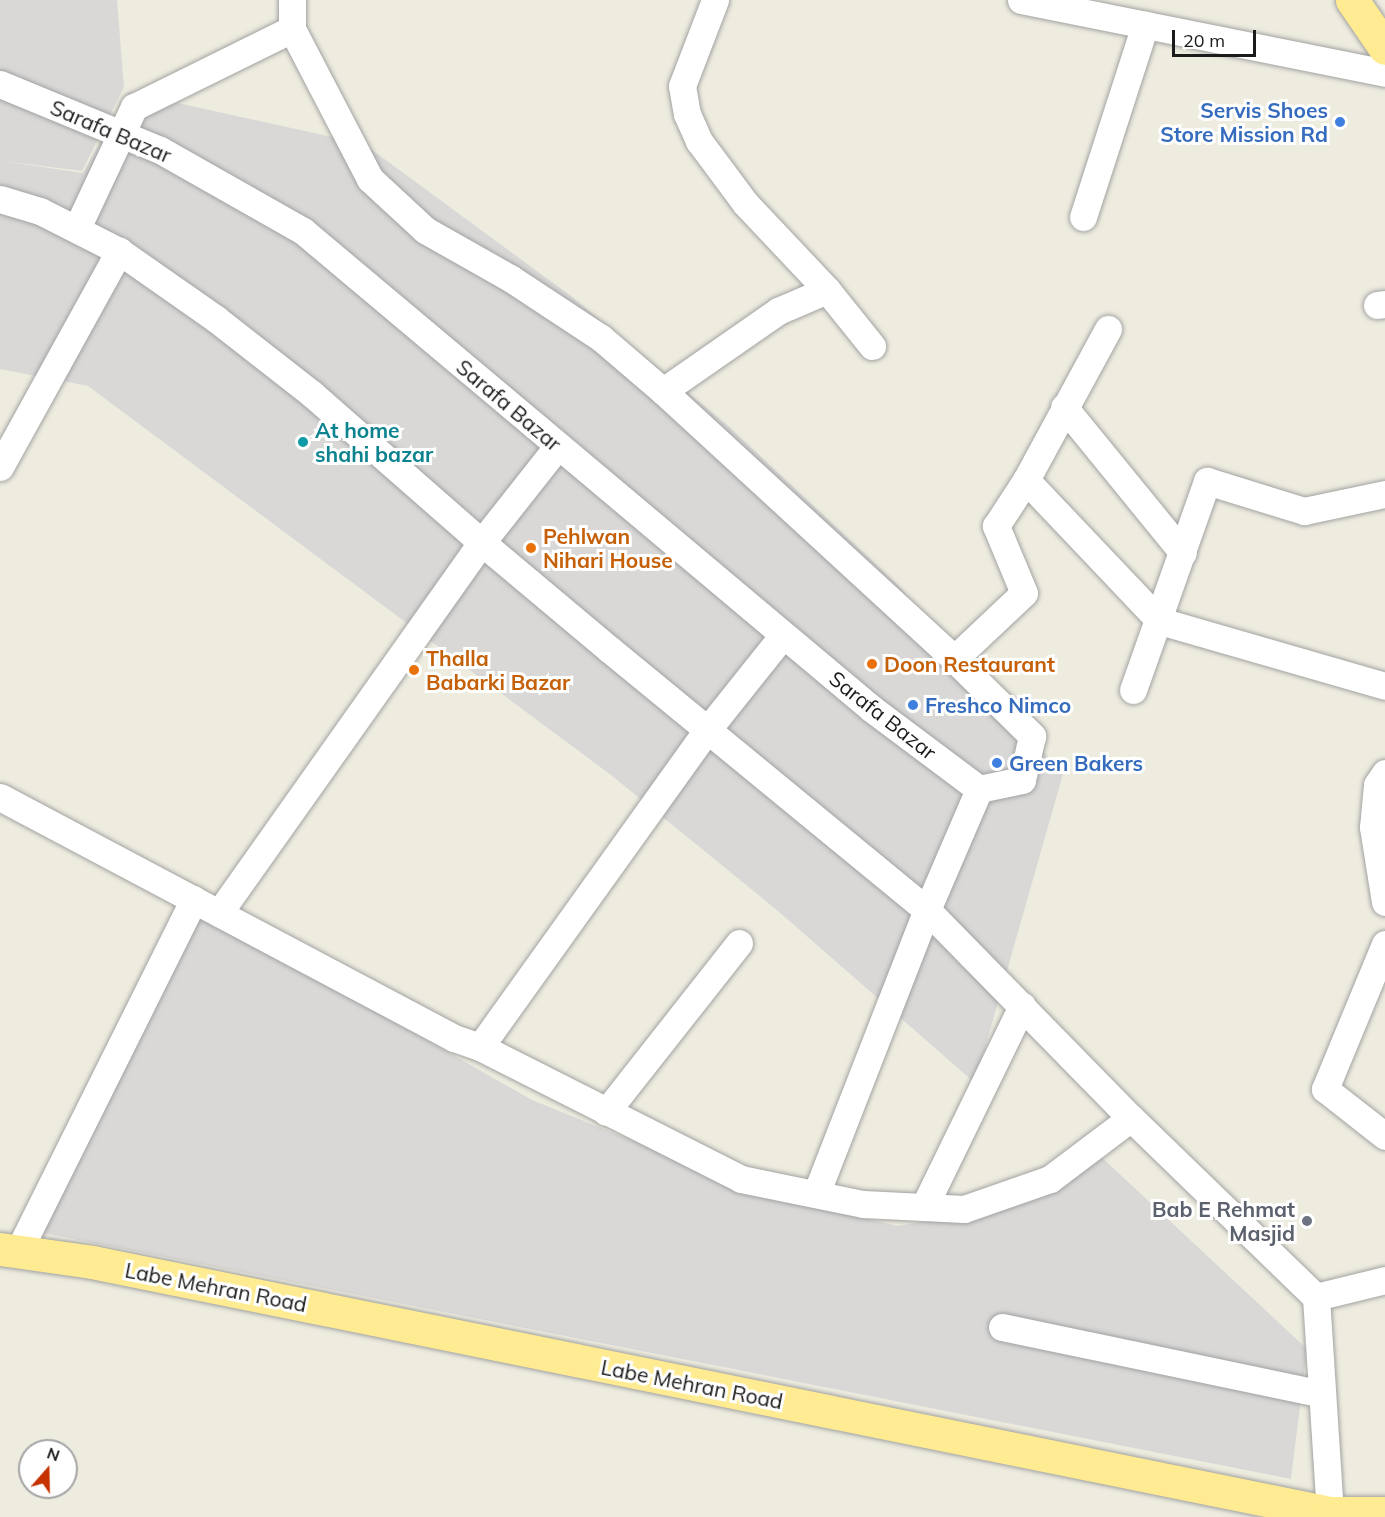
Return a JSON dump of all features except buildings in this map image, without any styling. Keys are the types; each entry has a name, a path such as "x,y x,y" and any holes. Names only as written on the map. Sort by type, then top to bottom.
{"main road":[{"path":"1352,0 1385,48"},
{"name":"Labe Mehran Road","path":"9,1251 92,1262 1330,1513 1385,1513"}],"street":[{"path":"292,0 292,29 370,179 425,230 510,278 592,332 663,391 954,659 1032,736 1022,780 979,789 927,910 816,1194"},
{"path":"715,0 682,86 687,114 699,141 745,203 827,290 872,346"},
{"path":"1021,0 1385,73"},
{"path":"1083,217 1145,25"},
{"path":"77,228 134,107 292,29"},
{"name":"Sarafa Bazar","path":"0,84 160,150 303,231 872,710 979,789"},
{"path":"0,199 40,212 77,228 119,251 216,319 312,394 482,542 927,910 1131,1118 1316,1297 1330,1513"},
{"path":"0,466 119,251"},
{"path":"663,391 778,311 827,290"},
{"path":"954,659 1024,593 996,526 1026,480 1108,329"},
{"path":"1064,407 1183,553"},
{"path":"219,913 482,542 557,447"},
{"path":"1026,480 1160,621 1385,686"},
{"path":"1133,690 1160,621 1208,481 1304,511 1385,494"},
{"path":"480,1047 708,729 783,635"},
{"path":"1381,779 1373,827 1385,902"},
{"path":"0,797 454,1038 480,1047 741,1179 863,1204 964,1209 1050,1179 1131,1118"},
{"path":"9,1251 194,899"},
{"path":"606,1112 739,943"},
{"path":"1385,944 1325,1089 1385,1136"},
{"path":"924,1207 1022,1006"},
{"path":"1316,1297 1385,1280"},
{"path":"1002,1327 1322,1394"}],"shaded area":[{"path":"0,0 117,0 124,87 82,171 1,161 83,173 128,92 364,144 571,296 726,424 896,583 1063,774 975,1083 778,911 611,775 88,386 0,369"},
{"path":"196,902 358,1001 532,1100 758,1192 897,1226 977,1213 1096,1152 1307,1349 1291,1479 38,1232"}],"place":[{"name":"Servis Shoes Store Mission Rd","path":"1340,122"},
{"name":"At home shahi bazar","path":"303,442"},
{"name":"Pehlwan Nihari House","path":"531,548"},
{"name":"Doon Restaurant","path":"872,664"},
{"name":"Thalla Babarki Bazar","path":"414,670"},
{"name":"Freshco Nimco","path":"913,705"},
{"name":"Green Bakers","path":"997,763"},
{"name":"Bab E Rehmat Masjid","path":"1307,1221"}]}
